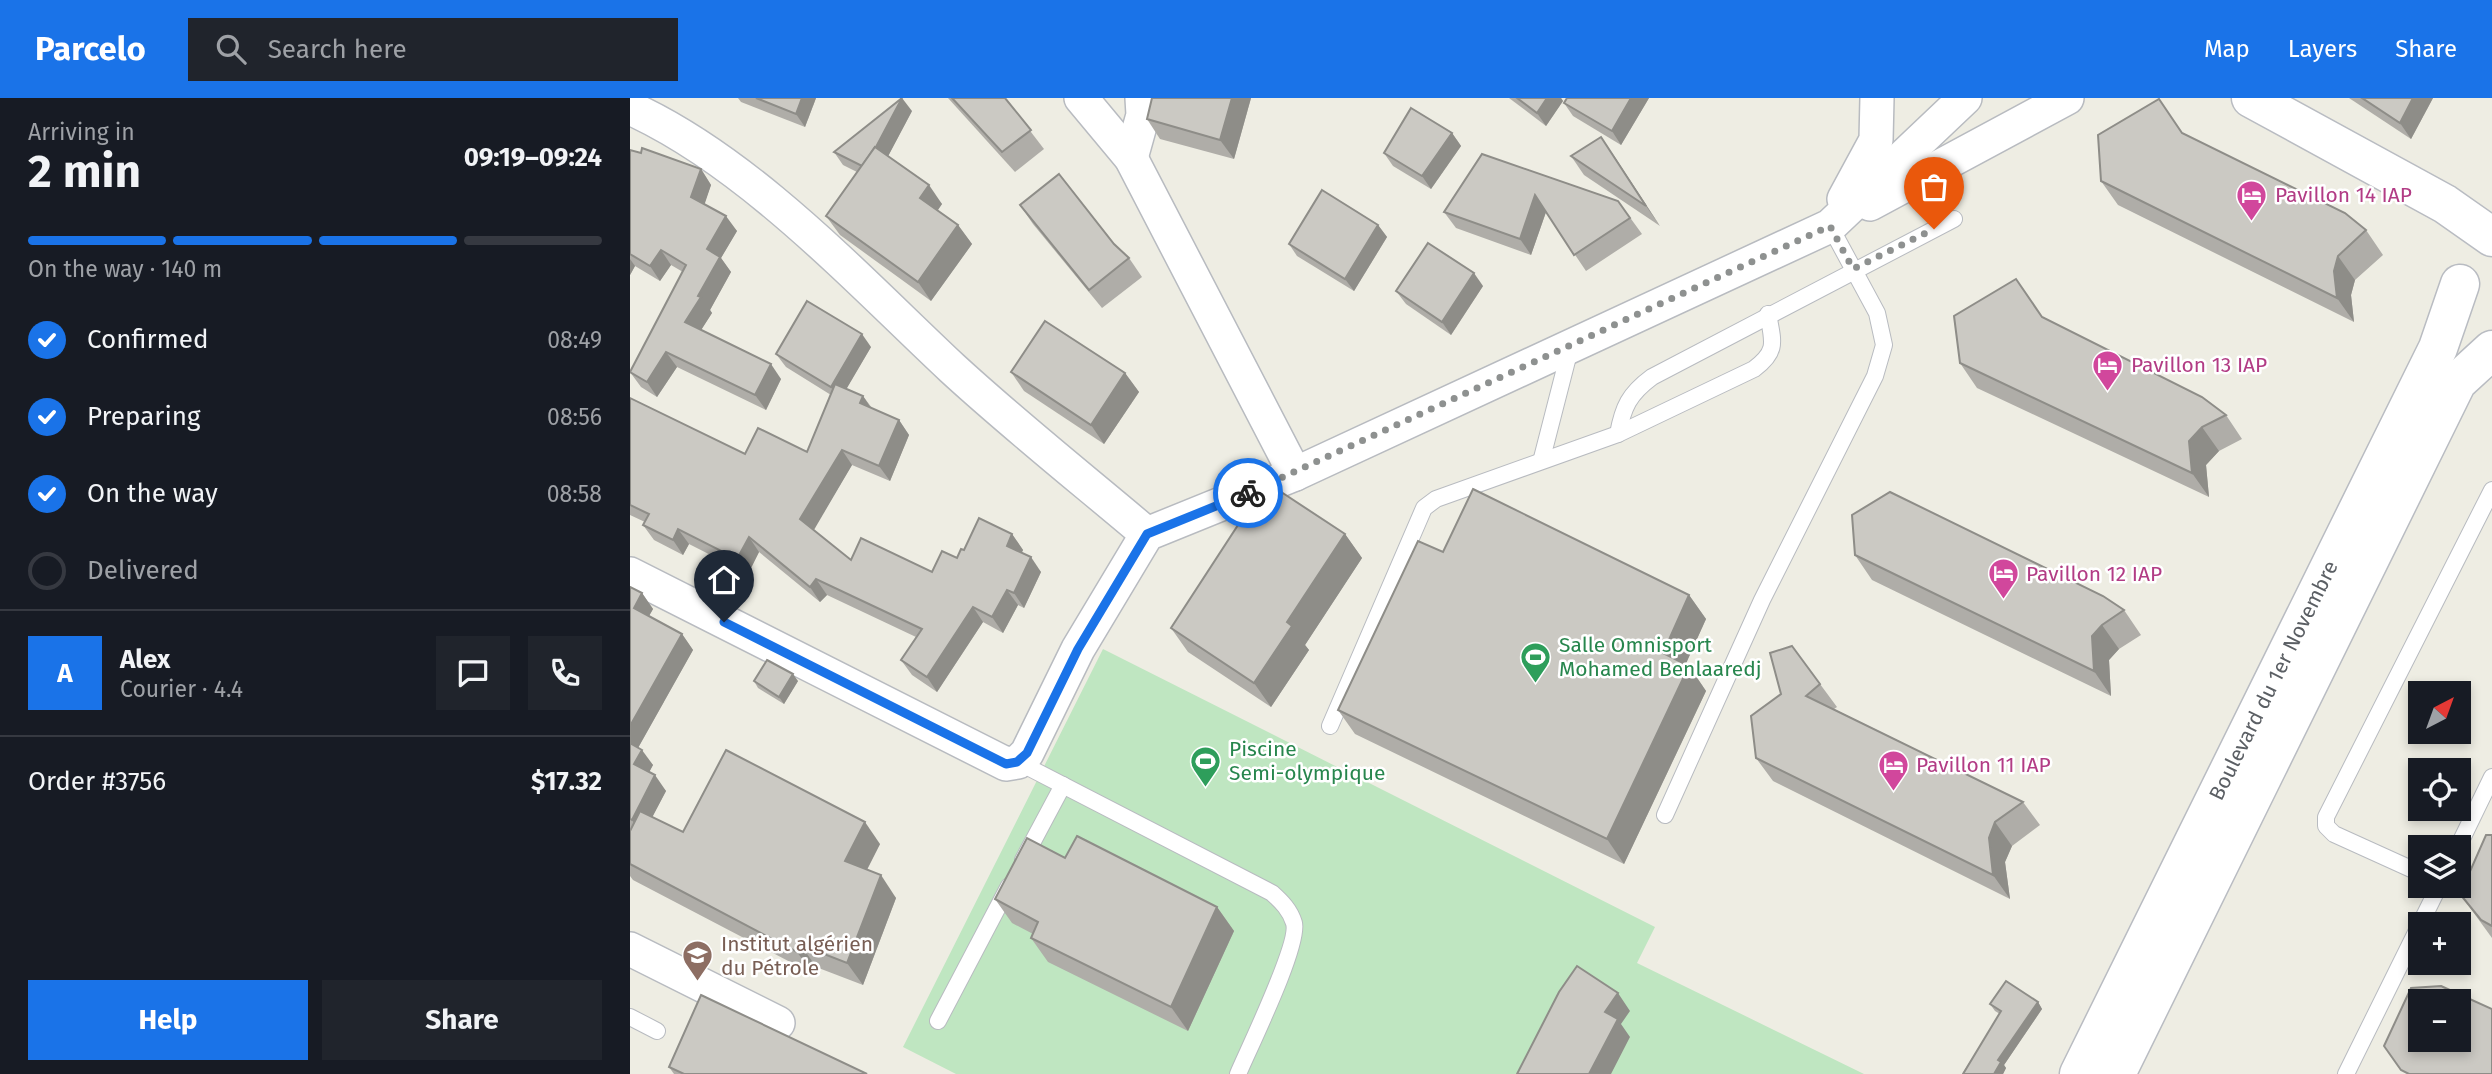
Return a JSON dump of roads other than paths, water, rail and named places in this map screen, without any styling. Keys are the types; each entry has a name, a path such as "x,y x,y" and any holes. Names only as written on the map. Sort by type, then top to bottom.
{"main road":[{"path":"2251,98 2445,204 2492,239"},
{"name":"Boulevard du 1er Novembre","path":"2079,1074 2438,348 2460,284 2473,256 2492,239"},
{"path":"2460,284 2462,310 2475,335 2492,349"},
{"name":"Boulevard du 1er Novembre","path":"2116,1074 2456,382 2492,349"}],"street":[{"path":"1081,98 1131,158 1295,474"},
{"path":"1131,158 1143,115 1142,98"},
{"path":"1830,226 1876,141 1877,98"},
{"path":"1830,226 1965,98"},
{"path":"630,574 1006,764 1017,762 1027,753 1078,649 1147,534 1295,474 1830,226 2067,98"},
{"path":"630,108 663,123 755,188 853,273 955,370 1147,534"},
{"path":"630,949 778,1023"}],"lane":[{"path":"1618,434 1623,406 1634,390 1651,377 1853,269 1954,219"},
{"path":"1665,815 1762,600 1875,376 1884,345 1877,313 1830,226"},
{"path":"1330,726 1424,508 1436,499 1542,458 1618,434 1754,369 1767,360 1773,347 1768,314"},
{"path":"1542,458 1571,346"},
{"path":"2408,868 2334,834 2326,826 2326,817 2492,490"},
{"path":"1017,762 1272,894 1286,906 1295,925 1291,948 1238,1074"},
{"path":"2464,835 2492,777"},
{"path":"938,1021 1063,785"},
{"path":"2346,1074 2433,898"},
{"path":"630,1017 657,1031"}],"place":[{"name":"Pavillon 14 IAP","path":"2252,222"},
{"name":"Pavillon 13 IAP","path":"2108,392"},
{"name":"Pavillon 12 IAP","path":"2003,601"},
{"name":"Salle Omnisport Mohamed Benlaaredj","path":"1536,684"},
{"name":"Piscine Semi-olympique","path":"1206,788"},
{"name":"Pavillon 11 IAP","path":"1893,792"},
{"name":"Institut algérien du Pétrole","path":"698,983"}]}
